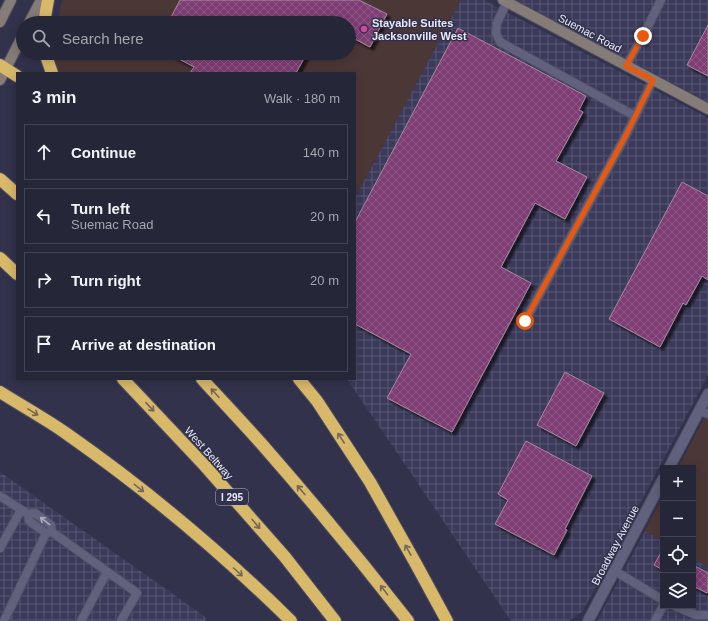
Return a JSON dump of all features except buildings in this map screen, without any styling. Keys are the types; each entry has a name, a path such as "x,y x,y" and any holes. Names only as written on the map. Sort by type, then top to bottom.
{"highway":[{"path":"45,16 48,0"},
{"path":"47,60 52,72"},
{"path":"2,71 16,76"},
{"path":"0,179 16,193"},
{"path":"0,258 16,273"},
{"name":"West Beltway","path":"124,380 210,472 285,557 335,621"},
{"path":"203,380 265,448 320,512 408,621"},
{"path":"300,380 317,401 370,482 447,621"},
{"path":"0,392 66,433 126,477 221,556 291,621"}],"street":[{"path":"0,22 11,0"},
{"path":"33,16 41,0"},
{"name":"Suemac Road","path":"505,1 708,109"},
{"path":"2,71 16,47"},
{"path":"671,465 704,412 708,394"},
{"name":"Broadway Avenue","path":"588,621 660,485"}],"lane":[{"path":"626,66 661,0"},
{"path":"505,1 496,28 496,33 500,42 635,116"},
{"path":"525,321 653,80"},
{"path":"0,496 24,512 35,513 51,525 49,533 4,621"},
{"path":"0,548 24,512"},
{"path":"49,533 137,592 121,621"},
{"path":"615,571 660,598"},
{"path":"81,621 107,572"},
{"path":"655,621 661,609"},
{"path":"681,609 696,615 708,615"}],"shaded area":[{"path":"62,0 461,0 356,196 356,72 59,72 55,60 356,60 356,16 59,16"},
{"path":"461,0 484,0 708,118 708,375 583,611 569,621 511,621 348,380 356,380 356,196"},
{"path":"514,0 708,0 708,102"},
{"path":"708,411 708,567 696,560 696,465 680,465"},
{"path":"0,472 207,618 205,621 0,621"},
{"path":"660,502 660,539 645,531"},
{"path":"645,531 660,539 660,609 696,609 696,560 708,567 708,621 597,621"}],"place":[{"name":"Stayable Suites Jacksonville West","path":"364,29"}],"route":[{"path":"525,321 626,135 653,80 626,66 643,36"}]}
